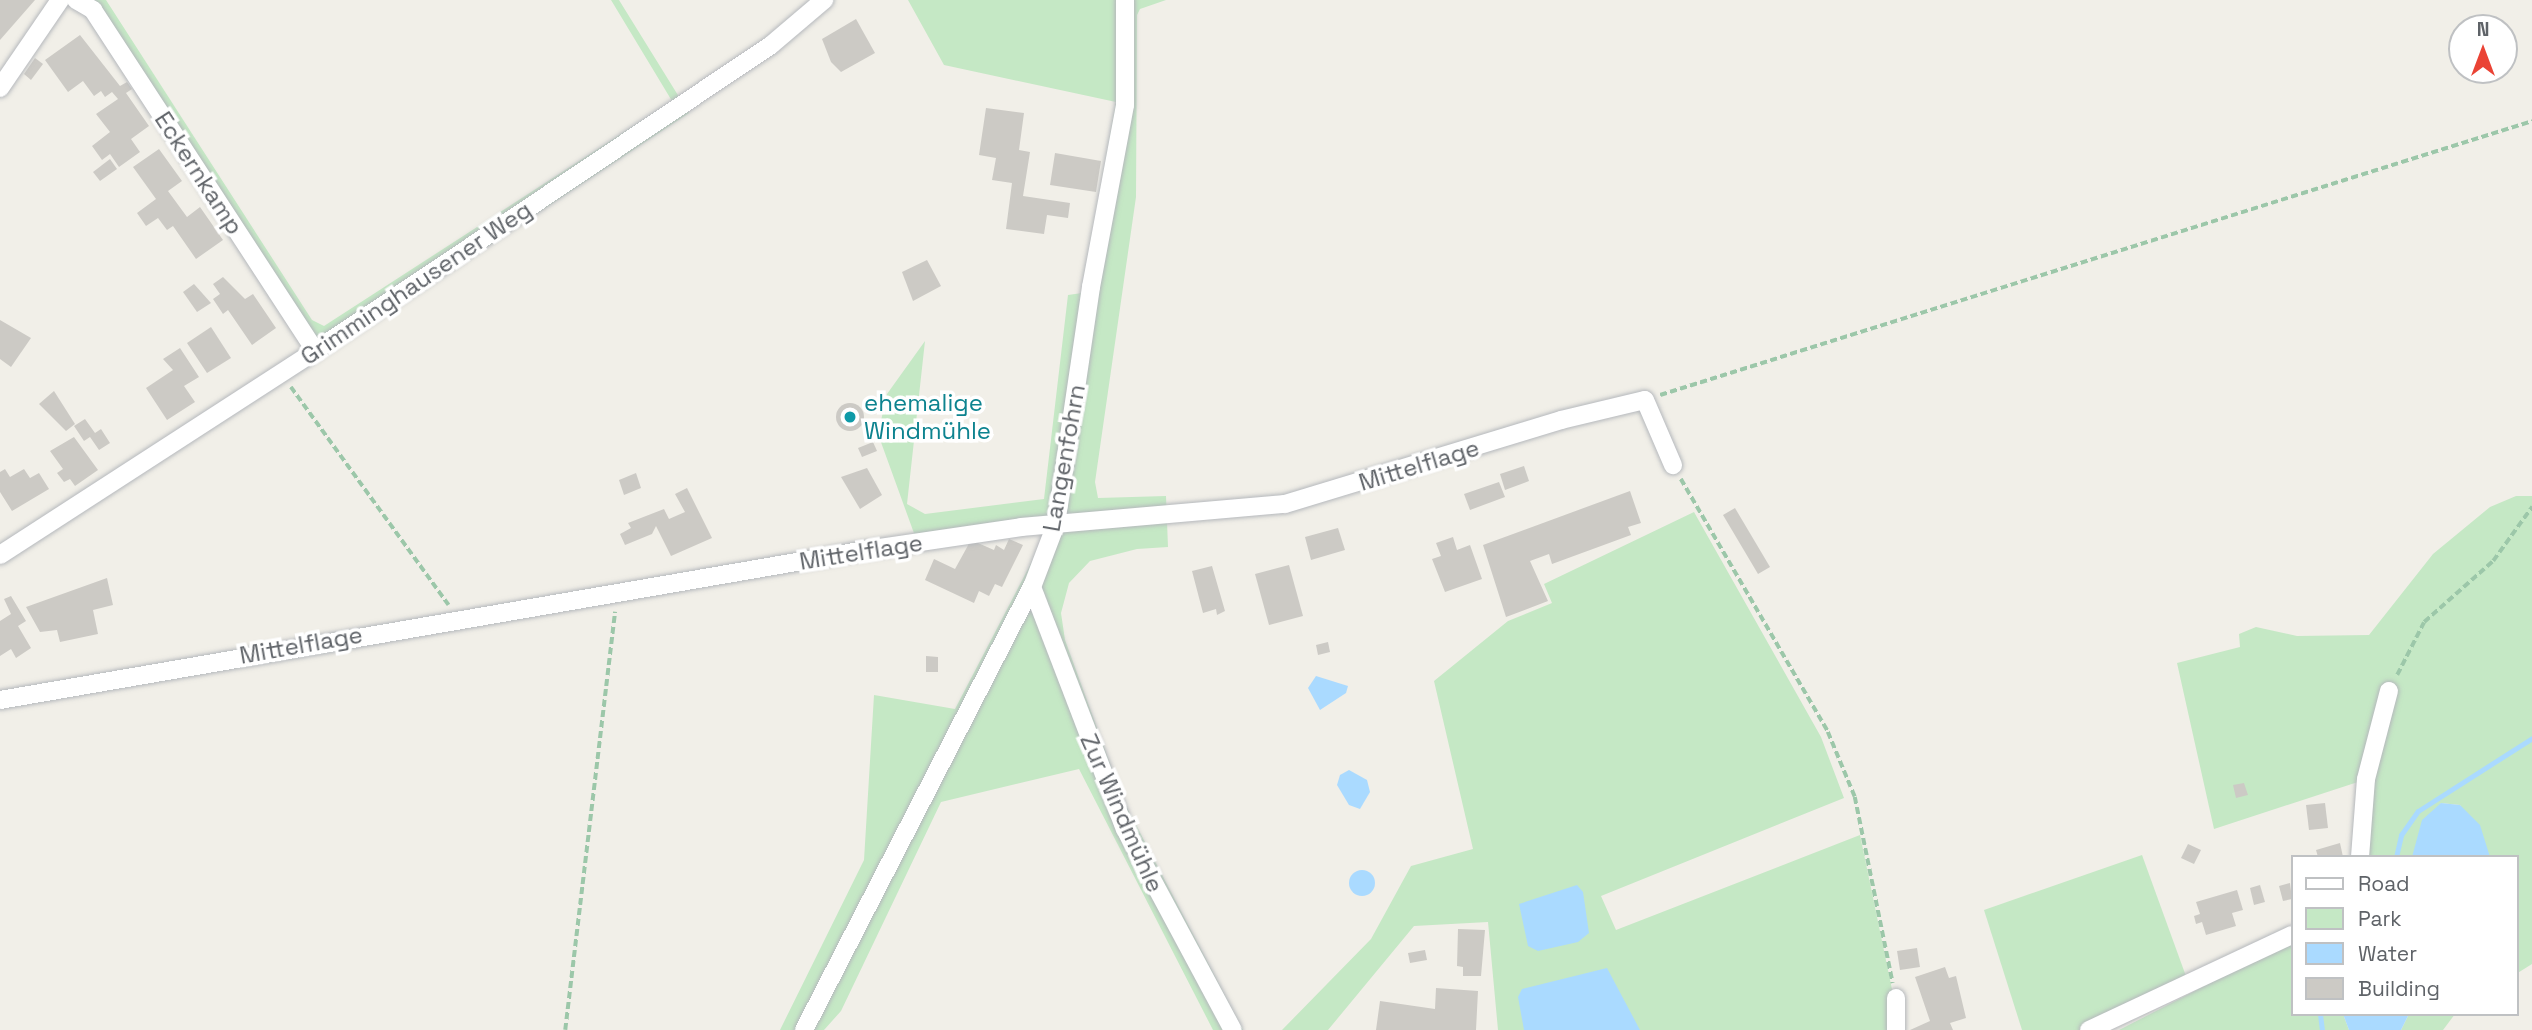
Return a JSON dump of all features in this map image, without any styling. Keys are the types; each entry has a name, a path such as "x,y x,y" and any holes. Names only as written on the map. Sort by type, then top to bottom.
{"street":[{"path":"0,88 60,0"},
{"name":"Eckernkamp","path":"76,0 93,10 315,351"},
{"name":"Grimminghausener Weg","path":"0,555 281,374 771,45 824,0"},
{"name":"Langenfohrn","path":"804,1030 1032,587 1056,524 1091,287 1125,105 1123,2"},
{"path":"1645,400 1673,465"},
{"name":"Mittelflage","path":"0,700 458,618 617,594 866,550 1056,524 1285,504 1561,420 1645,400"},
{"name":"Zur Windmühle","path":"1032,587 1125,829 1233,1030"},
{"path":"2360,855 2366,779 2389,691"},
{"path":"2089,1030 2290,936"},
{"path":"1896,998 1896,1030"}],"path":[{"path":"1645,400 2532,121"},
{"path":"281,374 458,618"},
{"path":"1673,465 1828,732 1855,797 1896,998"},
{"path":"2389,691 2424,622 2493,561 2532,507"},
{"path":"565,1030 617,594"}],"green space":[{"path":"87,0 106,0 312,320 324,326 672,101 611,0 619,0 689,113 325,354"},
{"path":"908,0 1166,0 1140,9 1137,15 1136,197 1095,482 1098,498 1166,496 1168,547 1137,549 1090,561 1069,583 1061,613 1065,640 1124,802 1243,1030 1213,1030 1079,769 941,802 841,1011 824,1030 780,1030 864,860 874,695 955,709 1040,546 1048,520 915,536 878,434 887,394 925,341 907,504 925,514 1044,499 1068,295 1082,293 1116,102 944,65"},
{"path":"2516,496 2532,496 2532,964 2518,973 2518,855 2489,855 2460,805 2441,803 2413,855 2355,855 2361,781 2214,829 2177,663 2240,647 2239,634 2256,627 2297,636 2369,635 2433,554 2490,507"},
{"path":"1694,512 1821,737 1844,798 1601,896 1616,930 1860,835 1894,999 1891,1030 1498,1030 1488,922 1414,926 1328,1030 1282,1030 1371,939 1411,866 1473,849 1434,681 1508,621 1552,603 1544,584"},
{"path":"2142,855 2187,979 2080,1030 2022,1030 1984,910"},
{"path":"2290,932 2290,1016 2344,1016 2349,1030 2119,1030 2259,958"},
{"path":"2408,1016 2454,1016 2443,1030 2401,1030"}],"water":[{"path":"1316,676 1348,686 1346,693 1320,710 1308,688"},
{"path":"1349,770 1367,780 1370,792 1360,809 1349,805 1337,785 1340,775"},
{"path":"2441,803 2460,805 2480,825 2489,855 2413,855 2422,820"},
{"path":"1362,870 1371,874 1375,883 1371,892 1362,896 1353,892 1349,883 1353,874"},
{"path":"1577,885 1583,892 1589,933 1578,942 1538,951 1528,946 1519,904"},
{"path":"1607,968 1640,1030 1524,1030 1518,997 1522,989"},
{"path":"2344,1016 2408,1016 2401,1030 2349,1030"}],"building":[{"path":"0,0 35,0 0,40"},
{"path":"856,19 875,53 841,72 831,62 822,39"},
{"path":"80,35 120,86 127,82 132,89 126,93 149,126 131,139 140,152 119,167 110,154 102,160 92,146 110,132 96,114 118,99 112,92 105,97 101,91 94,96 83,81 68,92 45,60"},
{"path":"35,58 43,64 31,80 24,74"},
{"path":"986,108 1024,113 1019,150 1030,152 1023,196 1070,203 1068,218 1047,215 1044,234 1006,229 1012,183 992,180 996,158 979,155"},
{"path":"159,149 182,181 168,191 187,217 200,207 223,240 196,259 173,226 167,230 158,218 146,226 137,213 156,199 133,167"},
{"path":"1055,153 1101,161 1096,192 1050,185"},
{"path":"110,159 117,169 100,181 93,172"},
{"path":"927,260 941,286 913,301 902,272"},
{"path":"223,277 245,299 253,294 276,328 252,345 228,310 223,314 213,299 220,294 213,284"},
{"path":"194,284 211,303 197,312 183,292"},
{"path":"0,320 31,338 11,367 0,359"},
{"path":"211,327 231,358 207,373 187,343"},
{"path":"180,348 199,377 184,386 195,402 167,420 146,388 173,370 163,359"},
{"path":"54,391 75,424 66,431 39,404"},
{"name":"ehemalige Windmühle","path":"850,403 860,407 864,417 860,427 850,431 840,427 836,417 840,407"},
{"path":"85,419 95,433 101,429 110,443 99,450 90,437 84,441 74,426"},
{"path":"74,437 98,470 75,486 70,479 64,482 57,473 63,469 50,451"},
{"path":"873,442 877,451 862,457 858,448"},
{"path":"1524,466 1529,481 1505,490 1500,474"},
{"path":"867,468 882,495 860,509 841,477"},
{"path":"5,469 10,477 24,469 30,478 39,473 49,489 12,511 0,492 0,472"},
{"path":"636,473 641,488 624,495 619,480"},
{"path":"1499,482 1505,497 1470,510 1464,494"},
{"path":"687,488 712,538 671,556 656,526 652,534 625,545 620,534 631,528 628,523 664,509 669,519 685,512 675,494"},
{"path":"1630,491 1641,523 1628,527 1631,535 1552,564 1549,554 1530,561 1548,601 1506,617 1483,545"},
{"path":"1735,508 1770,567 1758,574 1723,515"},
{"path":"1338,528 1345,550 1311,560 1305,537"},
{"path":"1453,537 1457,550 1470,545 1482,579 1445,592 1432,559 1441,556 1436,543"},
{"path":"1009,539 1023,545 1002,587 995,584 989,596 979,591 974,603 925,580 934,559 955,569 971,540 994,550 996,545 1004,550"},
{"path":"1289,565 1303,616 1269,625 1255,574"},
{"path":"1212,566 1225,611 1217,615 1216,609 1203,613 1192,571"},
{"path":"107,578 113,605 93,610 98,634 60,642 57,630 40,632 26,607"},
{"path":"11,596 26,621 18,626 31,648 16,658 11,649 0,656 0,621 11,614 4,599"},
{"path":"1328,642 1330,652 1318,655 1316,645"},
{"path":"926,656 938,657 938,672 926,672"},
{"path":"2244,783 2248,795 2236,798 2233,785"},
{"path":"2325,803 2328,828 2309,830 2306,805"},
{"path":"2340,843 2343,855 2317,855 2316,850"},
{"path":"2188,844 2201,850 2194,864 2181,858"},
{"path":"2290,883 2290,899 2283,901 2279,886"},
{"path":"2260,885 2265,902 2254,905 2250,888"},
{"path":"2237,890 2243,910 2232,913 2236,926 2206,935 2202,922 2196,924 2194,916 2200,914 2196,902"},
{"path":"1458,929 1485,930 1481,976 1463,976 1463,967 1457,966"},
{"path":"1917,948 1920,967 1900,970 1897,951"},
{"path":"1425,950 1427,960 1410,963 1408,953"},
{"path":"1945,967 1949,978 1956,976 1966,1018 1950,1023 1953,1030 1910,1030 1930,1021 1915,977"},
{"path":"1436,988 1478,991 1476,1030 1376,1030 1380,1001 1435,1009"}],"waterway":[{"path":"2396,855 2401,835 2418,811 2532,738"},
{"path":"2320,1016 2322,1030"}],"place":[{"name":"ehemalige Windmühle","path":"850,417"}]}
